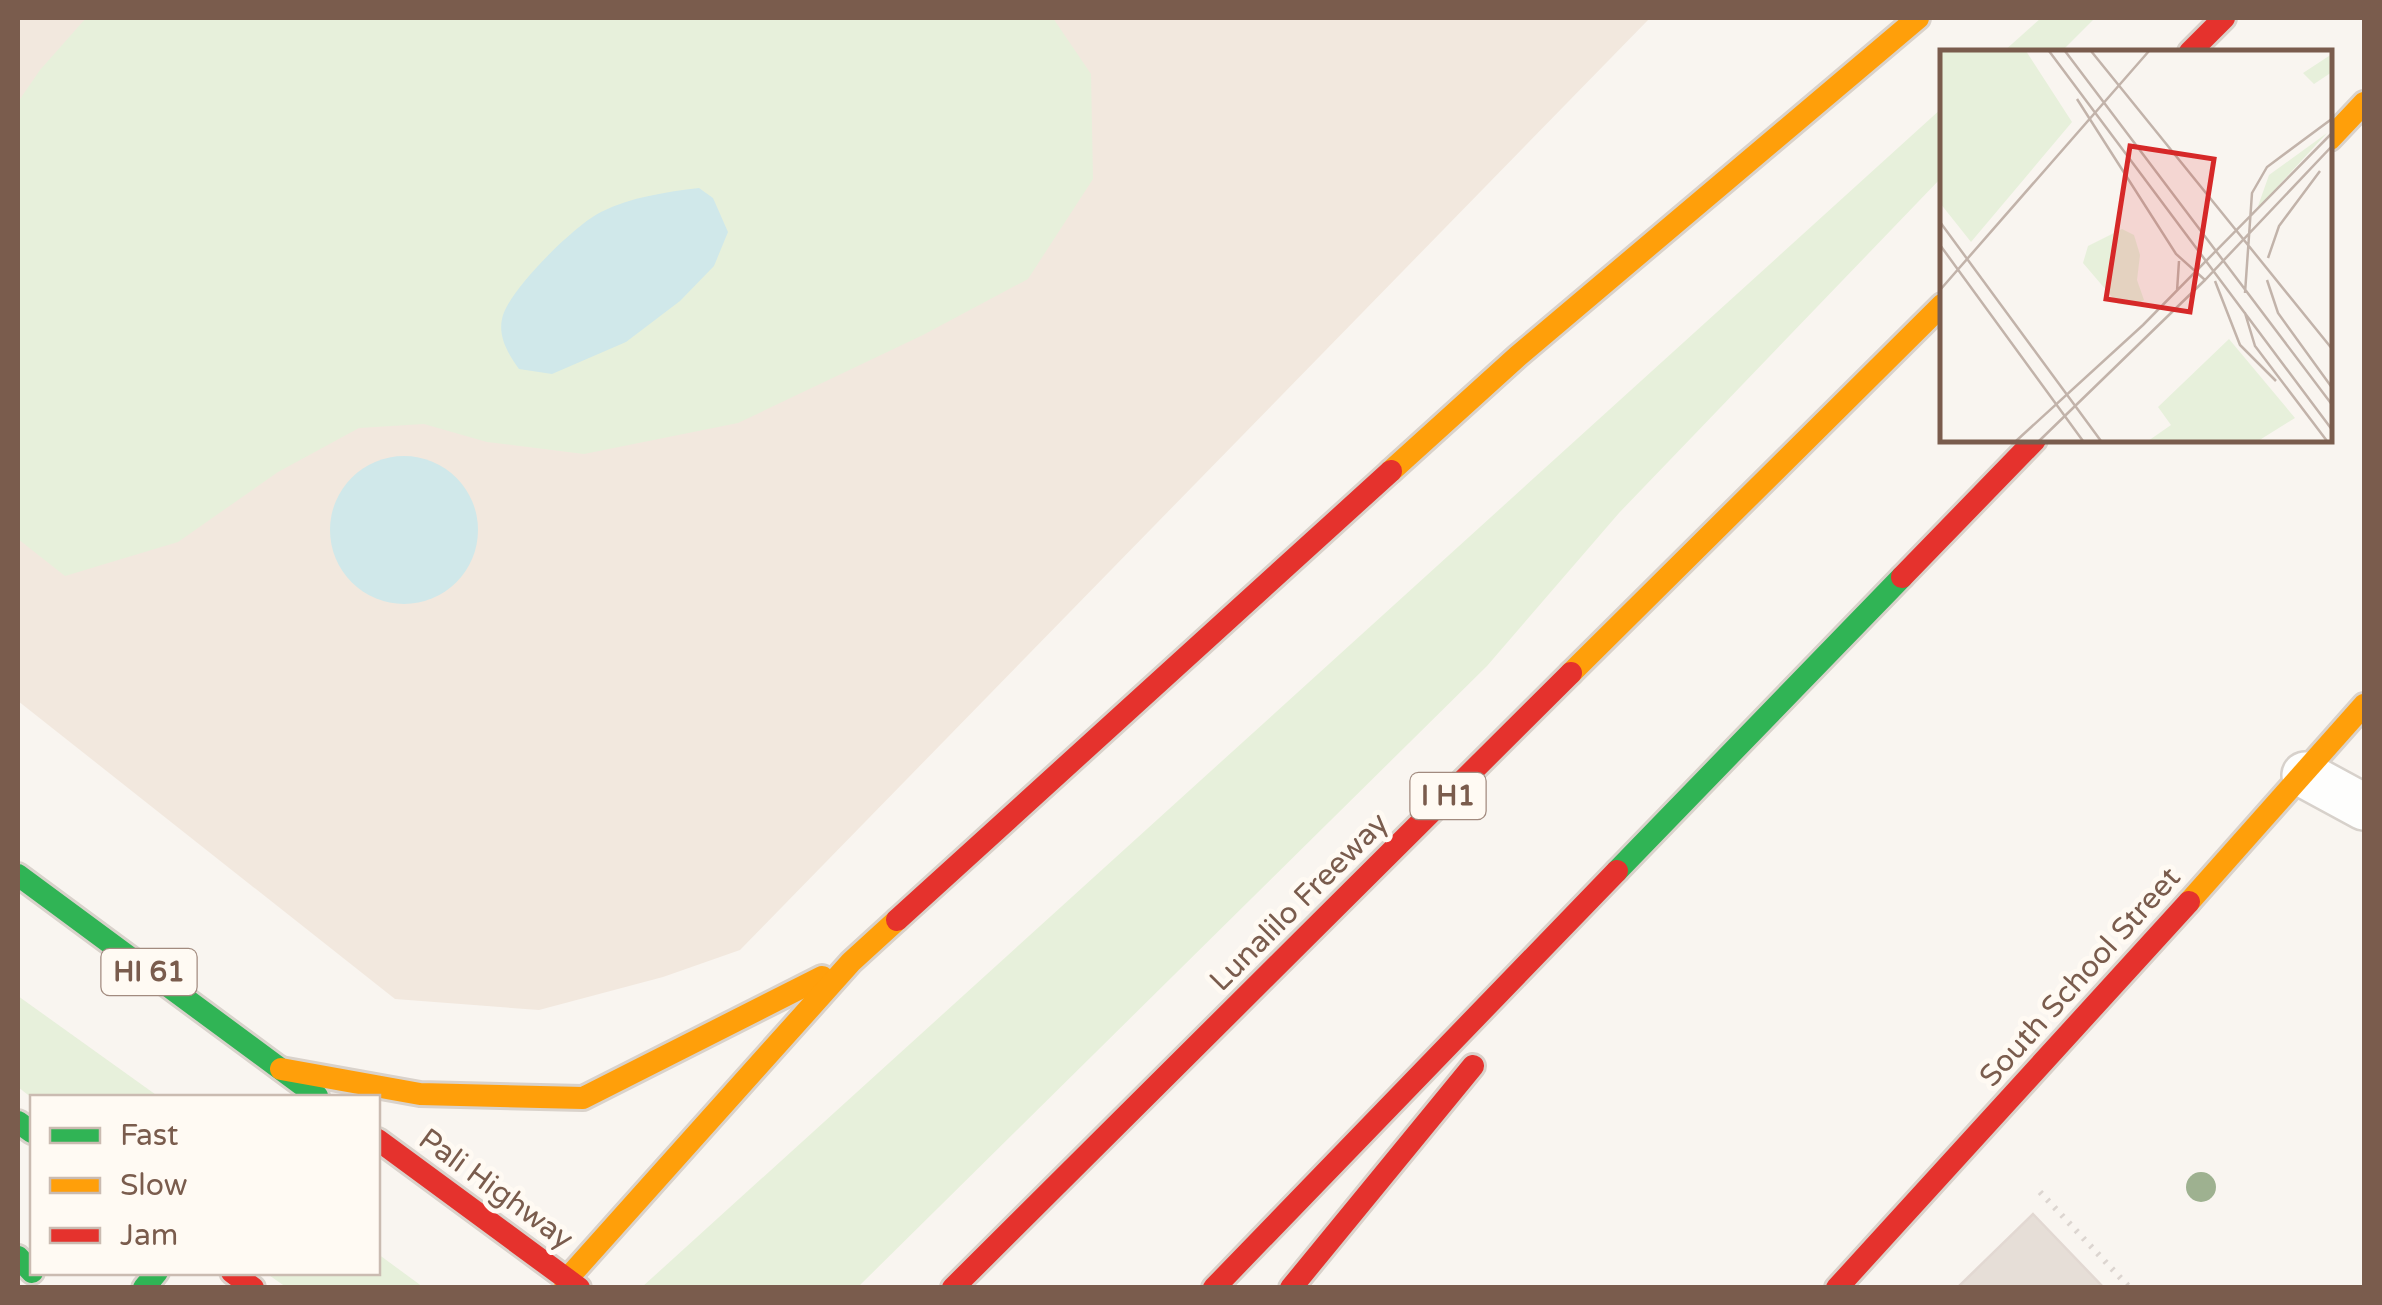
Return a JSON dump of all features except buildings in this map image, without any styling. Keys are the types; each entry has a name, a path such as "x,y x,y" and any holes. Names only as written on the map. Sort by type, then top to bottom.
{"main road":[{"path":"570,1285 852,962 1518,356 1918,18"},
{"path":"2192,50 2224,18"},
{"path":"2332,137 2364,103"},
{"name":"Lunalilo Freeway","path":"953,1288 1940,307"},
{"path":"1214,1288 2034,442"},
{"name":"South School Street","path":"1836,1288 2364,705"},
{"path":"1554,969 1741,741"},
{"name":"HI 61","path":"18,875 316,1095"},
{"path":"281,1069 420,1094 583,1098 852,962"},
{"path":"1290,1288 1491,1045"},
{"name":"Pali Highway","path":"380,1142 570,1285"}],"lane":[{"path":"2304,775 2364,808"}],"path":[{"path":"2040,1192 2130,1288"}],"shaded area":[{"path":"18,18 1650,18 740,950 663,977 539,1010 395,999 18,701"}],"green space":[{"path":"86,18 1053,18 1091,74 1093,179 1028,279 923,335 738,423 584,454 487,442 424,424 359,428 278,472 178,542 65,576 18,539 18,102 40,70"},
{"path":"2041,18 2095,18 2063,50 2005,50"},
{"path":"1940,110 1940,179 1619,513 1487,666 858,1287 642,1287"},
{"path":"18,996 156,1095 30,1096 18,1087"},
{"path":"380,1255 423,1287 286,1287 269,1275 380,1275"}],"water":[{"path":"699,188 713,198 728,232 714,266 680,301 626,342 552,374 519,369 503,339 502,319 516,292 544,260 601,212 636,199"},
{"path":"404,456 432,462 456,478 472,502 478,530 472,558 456,582 432,598 404,604 376,598 352,582 336,558 330,530 336,502 352,478 376,462"}],"traffic: fast":[{"path":"1617,871 1902,577"},
{"path":"18,875 316,1095"},
{"path":"18,1122 30,1131"},
{"path":"18,1257 30,1270"},
{"path":"144,1288 155,1275"}],"traffic: slow":[{"path":"1391,471 1518,356 1918,18"},
{"path":"2332,137 2364,103"},
{"path":"1571,673 1940,307"},
{"path":"2189,902 2364,705"},
{"path":"565,1288 567,1279 851,962 897,920"},
{"path":"281,1069 420,1094 583,1098 822,977"}],"traffic: jam":[{"path":"2192,50 2224,18"},
{"path":"1902,577 2033,442"},
{"path":"897,920 1391,471"},
{"path":"953,1288 1571,673"},
{"path":"1214,1288 1617,871"},
{"path":"1837,1288 2189,902"},
{"path":"1291,1288 1473,1066"},
{"path":"380,1141 579,1288"},
{"path":"236,1275 253,1288"}]}
